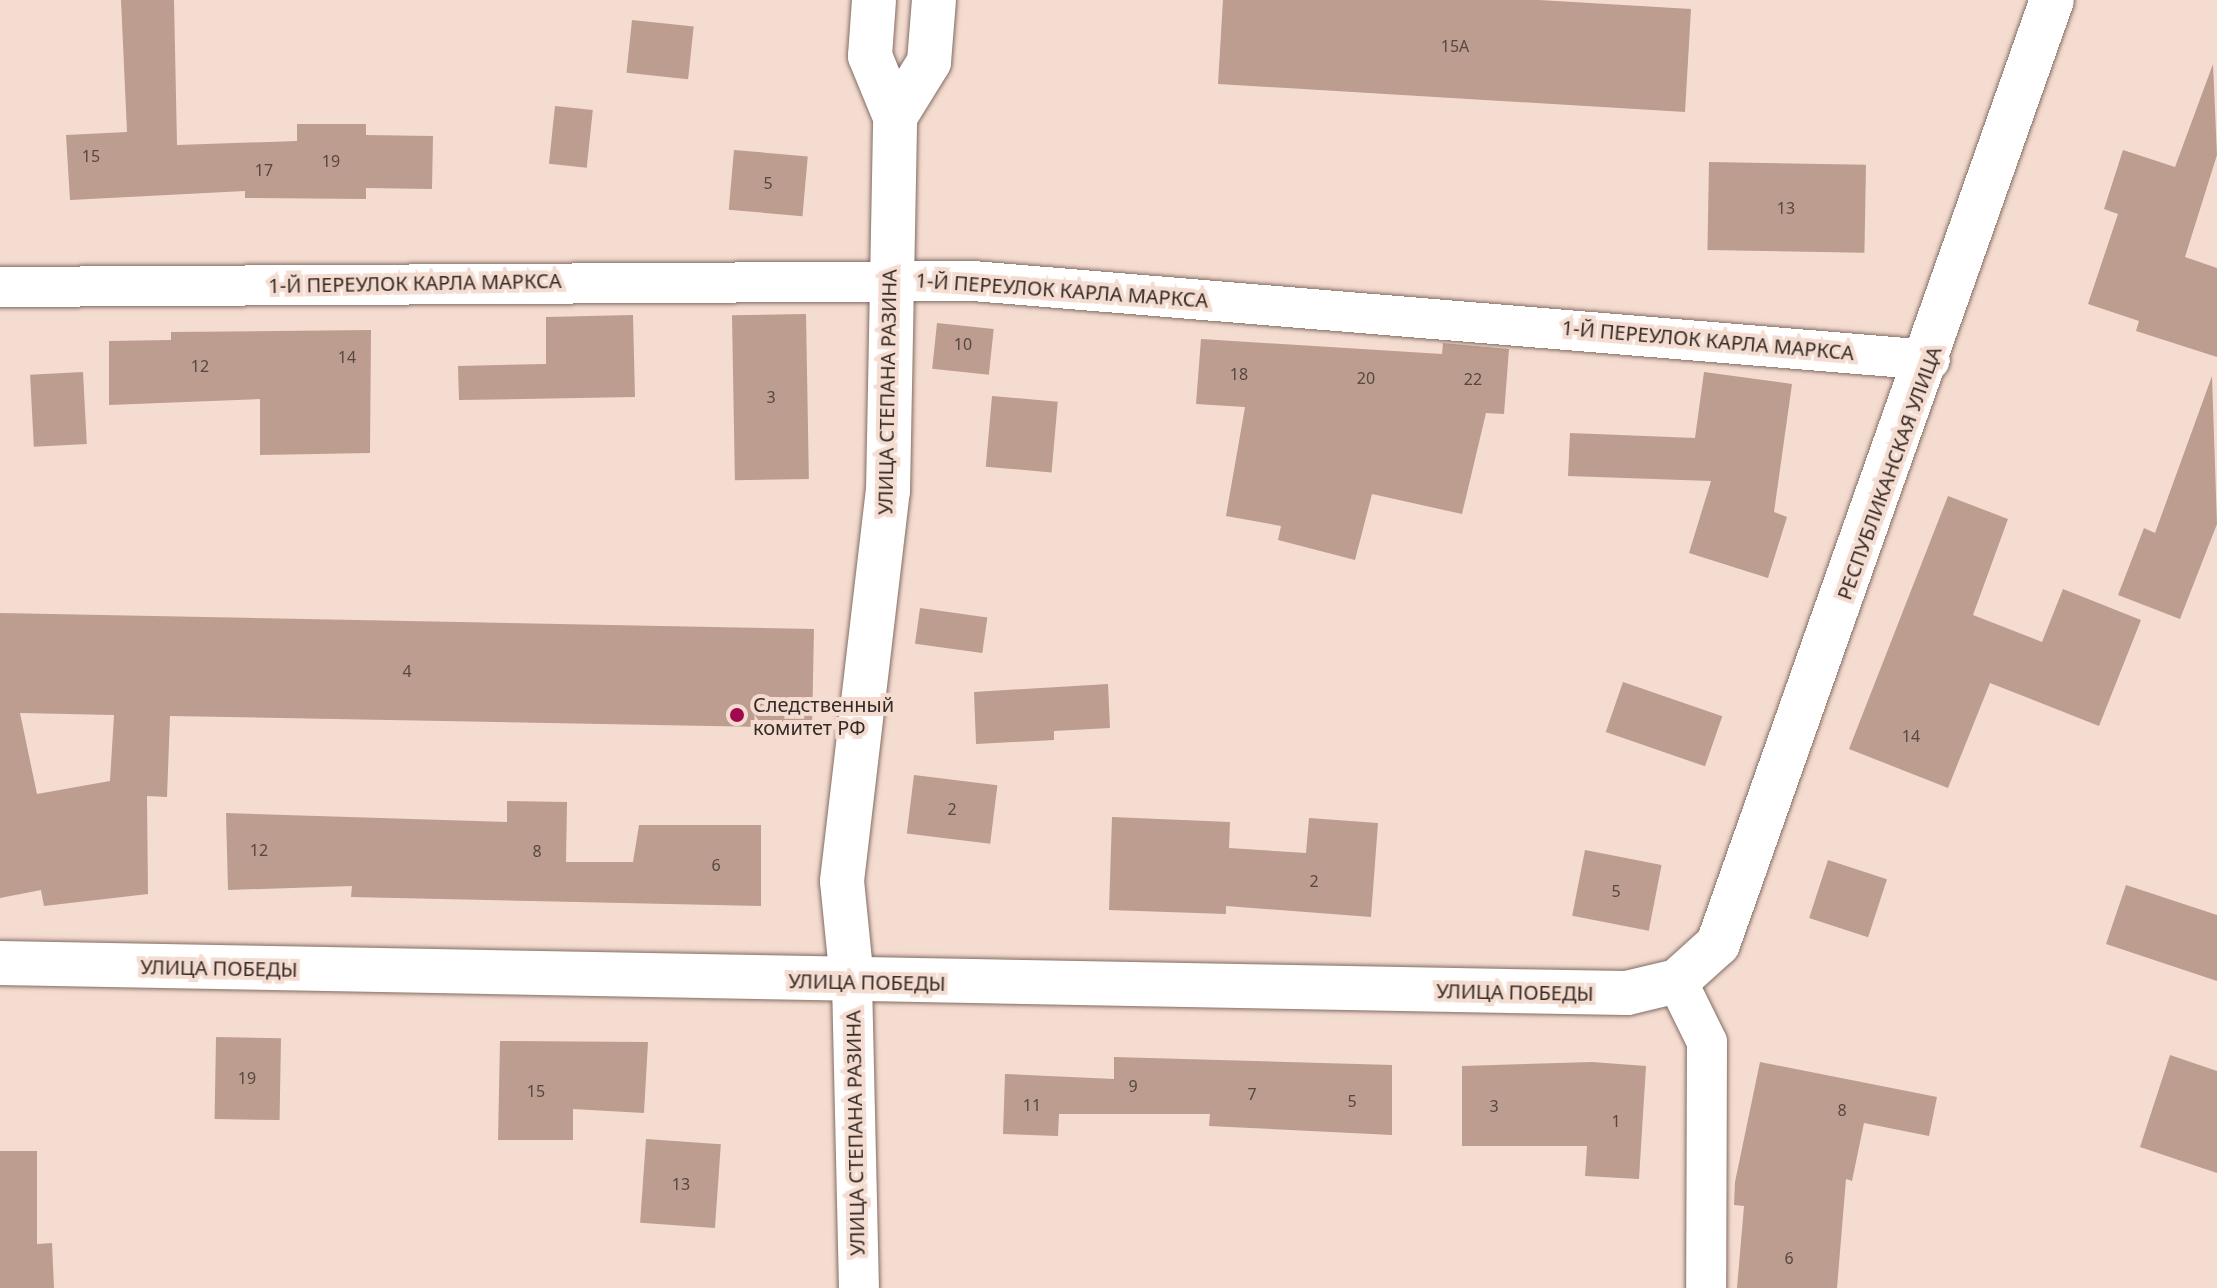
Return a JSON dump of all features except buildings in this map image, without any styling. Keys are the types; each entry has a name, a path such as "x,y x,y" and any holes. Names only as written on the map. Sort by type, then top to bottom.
{"street":[{"name":"УЛИЦА СТЕПАНА РАЗИНА","path":"859,1288 852,981 842,881 888,491 895,117 870,56 874,0"},
{"name":"УЛИЦА СТЕПАНА РАЗИНА","path":"895,117 929,62 934,0"},
{"name":"РЕСПУБЛИКАНСКАЯ УЛИЦА","path":"1718,944 1930,360 2052,0"},
{"name":"1-Й ПЕРЕУЛОК КАРЛА МАРКСА","path":"0,287 890,279 1930,360"},
{"name":"УЛИЦА ПОБЕДЫ","path":"0,963 1627,993 1677,981 1718,944"},
{"path":"1677,981 1707,1042 1706,1288"}],"place":[{"name":"Следственный комитет РФ","path":"737,715"}]}
